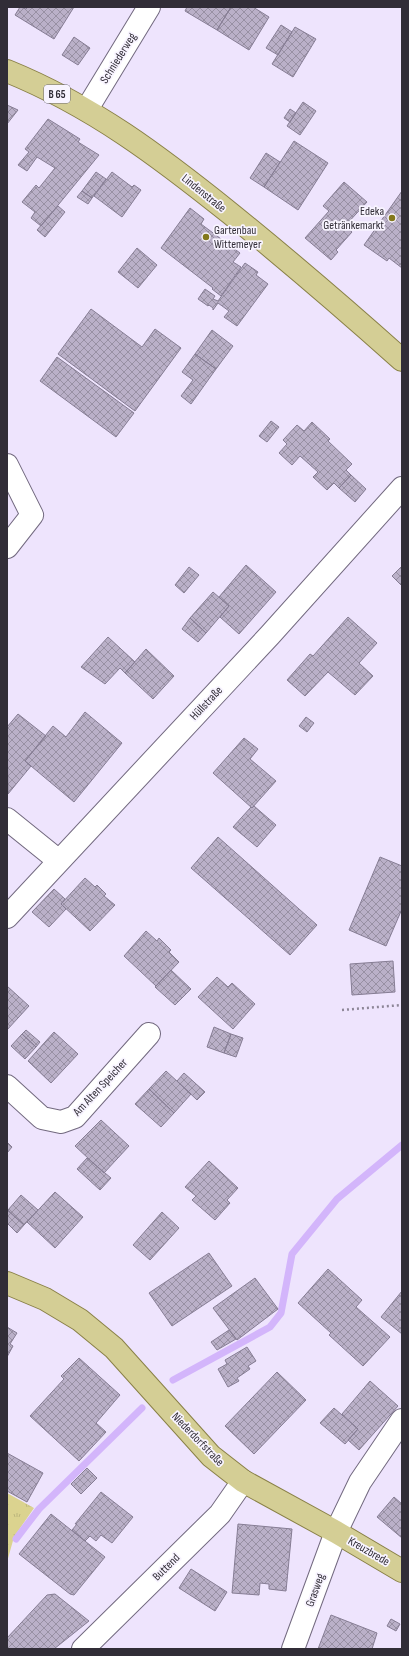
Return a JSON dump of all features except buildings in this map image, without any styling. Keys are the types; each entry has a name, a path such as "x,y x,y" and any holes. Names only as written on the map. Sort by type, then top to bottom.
{"main road":[{"name":"Lindenstraße","path":"7,71 87,109 173,168 330,296 402,360"},
{"name":"Niederdorfstraße","path":"7,1283 45,1298 80,1320 114,1348 211,1456 243,1481 336,1532"},
{"name":"Kreuzbrede","path":"336,1532 402,1571"}],"street":[{"name":"Schniederweg","path":"87,109 149,7"},
{"path":"7,465 32,515 7,547"},
{"name":"Hüllstraße","path":"7,917 270,635 402,488"},
{"path":"7,820 59,861"},
{"name":"Am Alten Speicher","path":"7,1086 42,1118 61,1122 68,1120 74,1117 149,1034"},
{"path":"336,1532 360,1482 402,1420"},
{"name":"Buttend","path":"83,1649 220,1514 243,1481"},
{"name":"Grasweg","path":"294,1649 336,1532"}],"path":[{"path":"342,1010 402,1005"}],"green space":[{"path":"7,1493 34,1508 14,1537 7,1562"}],"waterway":[{"path":"173,1380 270,1327 281,1313 292,1254 337,1199 402,1145"},
{"path":"16,1539 39,1509 142,1408"}],"place":[{"name":"Edeka Getränkemarkt","path":"392,218"},
{"name":"Gartenbau Wittemeyer","path":"206,237"}]}
